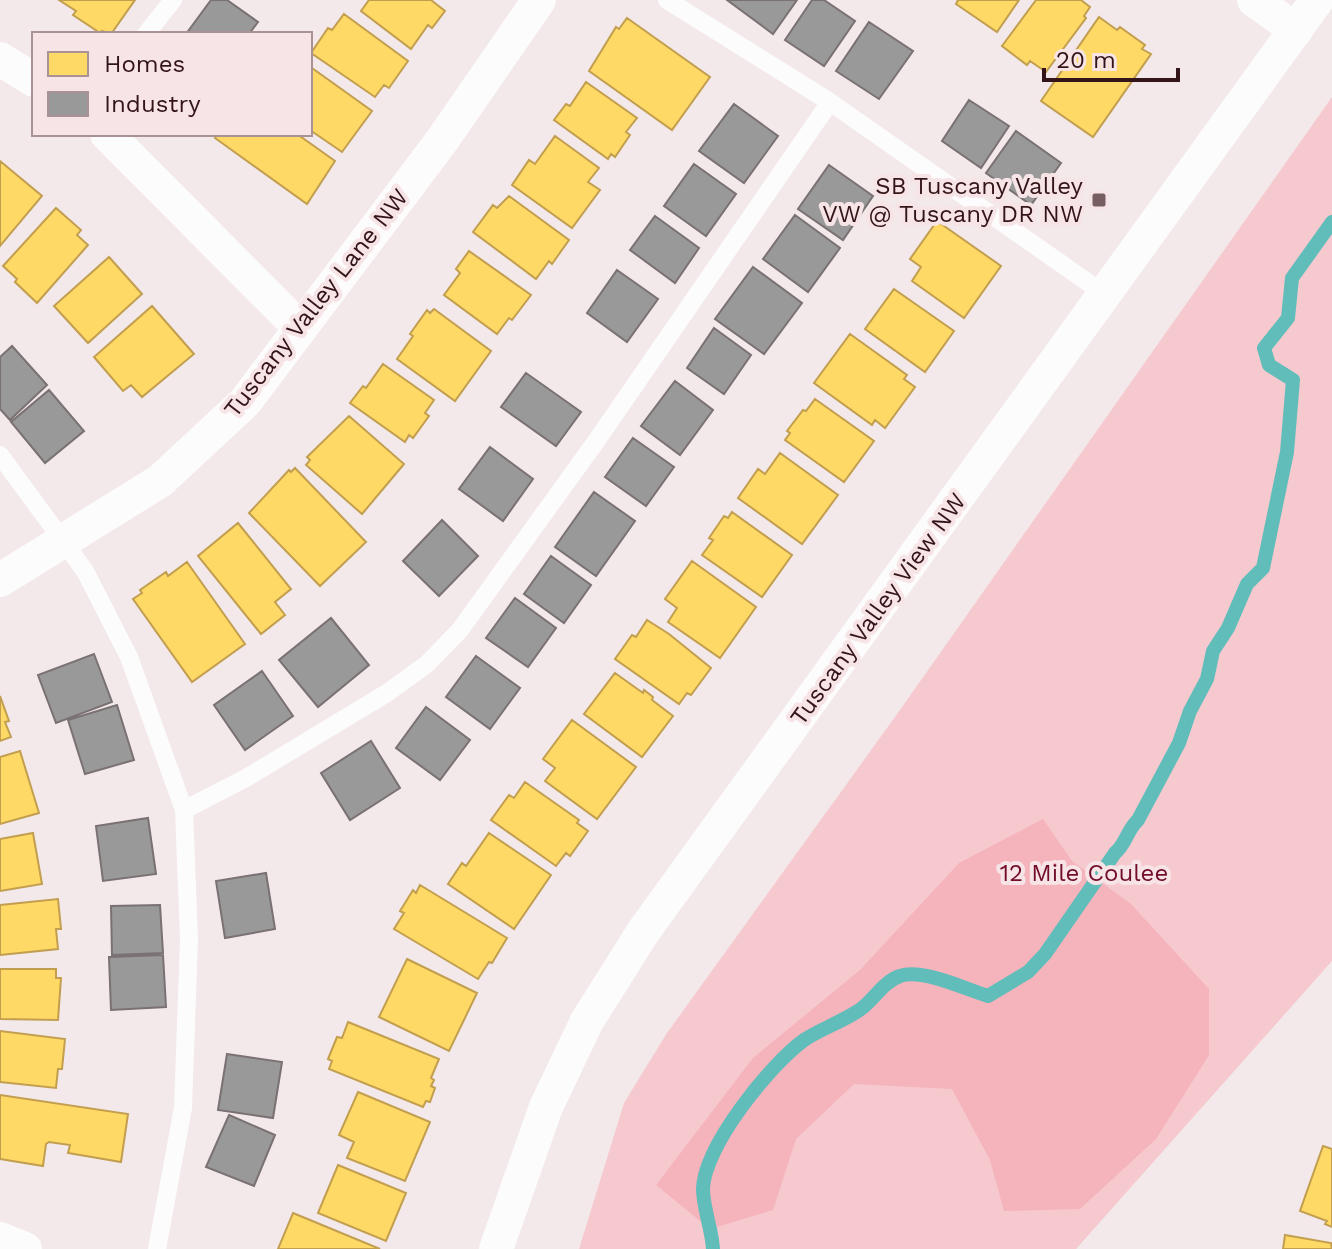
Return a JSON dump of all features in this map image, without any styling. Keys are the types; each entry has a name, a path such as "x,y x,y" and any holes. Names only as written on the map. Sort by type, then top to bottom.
{"street":[{"name":"Tuscany Valley Lane NW","path":"0,580 160,481 245,402 443,139 539,0"},
{"path":"1254,0 1296,30"},
{"name":"Tuscany Valley View NW","path":"496,1249 546,1107 587,1021 635,945 1317,0"},
{"path":"0,59 32,79"},
{"path":"109,136 299,327"},
{"path":"0,1239 25,1249"}],"lane":[{"path":"148,32 173,0"},
{"path":"667,0 830,102 1103,293"},
{"path":"184,810 246,778 387,693 427,664 460,630 597,440 830,102"},
{"path":"0,455 85,571 129,657 184,810 189,939 183,1108 157,1249"}],"green space":[{"name":"12 Mile Coulee","path":"1332,97 1332,961 1076,1249 579,1249 624,1103 667,1033 895,717"},
{"path":"1043,819 1072,861 1131,904 1209,989 1209,1055 1156,1139 1080,1209 1004,1211 990,1160 952,1089 854,1084 796,1139 773,1210 710,1229 656,1185 753,1058 860,970 959,863"}],"building: Homes":[{"path":"59,0 135,0 112,32 98,32 73,15 76,11"},
{"path":"369,0 431,0 445,11 432,28 428,25 411,49 361,11"},
{"path":"958,0 1019,0 997,32 956,4"},
{"path":"1036,0 1081,0 1090,7 1084,16 1086,18 1046,72 1030,61 1027,65 1002,46"},
{"path":"344,14 408,61 389,88 384,85 375,97 312,54 328,28 332,30"},
{"path":"1099,17 1117,30 1120,27 1145,45 1142,49 1151,54 1093,137 1041,101"},
{"path":"627,18 710,77 672,130 589,71 616,27 619,29"},
{"path":"312,68 372,111 342,152 312,131"},
{"path":"586,82 637,118 626,132 630,135 615,157 611,154 608,159 554,120 566,104 570,106"},
{"path":"300,136 335,161 307,204 215,138"},
{"path":"555,136 599,168 588,182 600,190 572,228 512,185 529,160 535,164"},
{"path":"0,161 42,196 0,246"},
{"path":"509,196 569,240 552,264 549,261 536,279 473,232 493,205 497,208"},
{"path":"56,208 81,230 77,235 88,245 37,303 3,266"},
{"path":"937,221 1001,266 964,318 912,281 921,267 910,259"},
{"path":"469,251 531,295 497,334 444,295 460,273 456,269"},
{"path":"109,257 142,294 88,343 54,306"},
{"path":"894,289 954,331 925,372 865,329"},
{"path":"152,306 194,354 142,397 131,385 123,391 94,357"},
{"path":"434,309 491,351 455,401 397,359 427,310 430,313"},
{"path":"850,334 907,375 904,379 915,387 885,428 875,420 872,425 814,383"},
{"path":"383,364 434,400 425,413 429,416 413,438 409,435 405,442 350,403 363,386 366,388"},
{"path":"815,399 874,441 844,482 785,440 790,433 787,431"},
{"path":"349,416 404,464 362,514 306,465 310,460 307,457"},
{"path":"780,453 838,495 802,544 738,498 758,469 765,474"},
{"path":"295,468 366,542 320,586 249,513 289,470 291,472"},
{"path":"732,512 792,555 762,597 702,555 724,516 728,518"},
{"path":"238,523 291,589 275,602 285,615 261,634 198,556"},
{"path":"692,561 756,607 720,658 668,622 677,608 665,599"},
{"path":"187,562 245,644 192,682 133,599 142,593 140,590 166,572 168,576"},
{"path":"647,620 711,668 691,695 687,693 679,704 615,659"},
{"path":"615,673 643,693 644,690 673,716 642,757 584,714"},
{"path":"0,696 11,737 0,741"},
{"path":"572,720 636,767 597,819 545,781 555,768 543,759"},
{"path":"20,751 39,813 0,824 0,757"},
{"path":"525,782 579,820 577,823 588,831 570,856 566,853 556,866 491,820 509,795 514,798"},
{"path":"33,833 42,884 0,891 0,839"},
{"path":"489,833 551,875 514,929 448,884 462,863 466,866"},
{"path":"420,885 507,938 478,979 394,929 404,913 400,911 413,890 416,893"},
{"path":"58,899 61,929 56,929 58,949 0,955 0,905"},
{"path":"407,959 477,993 449,1051 379,1017"},
{"path":"0,969 56,969 56,978 61,978 58,1020 0,1019"},
{"path":"348,1022 439,1059 431,1078 434,1080 431,1086 435,1088 430,1102 426,1101 423,1107 329,1069 332,1061 328,1059 337,1037 342,1038"},
{"path":"0,1031 65,1039 62,1069 58,1069 56,1088 0,1082"},
{"path":"358,1092 430,1122 405,1181 347,1158 354,1142 339,1135"},
{"path":"0,1095 128,1114 121,1162 68,1153 70,1145 49,1142 46,1144 43,1166 0,1159"},
{"path":"1323,1146 1332,1149 1332,1227 1325,1224 1327,1221 1300,1211"},
{"path":"338,1165 406,1193 386,1241 318,1213"},
{"path":"293,1213 380,1249 278,1249"},
{"path":"1285,1235 1331,1243 1332,1249 1283,1249"}],"building: Industry":[{"path":"211,0 227,0 258,22 250,32 187,32"},
{"path":"727,0 797,0 773,34"},
{"path":"812,0 824,0 855,21 824,66 785,40"},
{"path":"869,22 913,51 879,99 836,71"},
{"path":"969,100 1009,126 981,168 942,141"},
{"path":"734,104 778,136 744,183 699,151"},
{"path":"1016,131 1061,163 1031,205 986,173"},
{"path":"694,164 736,194 706,236 664,206"},
{"path":"829,165 873,196 843,240 798,209"},
{"path":"795,215 840,248 808,292 763,259"},
{"path":"655,216 699,248 675,283 630,250"},
{"path":"753,267 802,303 764,354 715,319"},
{"path":"617,270 658,299 627,342 587,313"},
{"path":"714,328 751,355 724,394 687,368"},
{"path":"12,346 47,385 10,420 0,409 0,357"},
{"path":"526,373 581,412 556,446 501,407"},
{"path":"675,381 713,410 680,455 641,426"},
{"path":"49,390 84,431 45,463 11,422"},
{"path":"633,438 674,467 646,506 605,477"},
{"path":"490,447 533,479 503,521 459,489"},
{"path":"594,492 635,521 596,576 555,547"},
{"path":"442,520 478,556 439,596 403,561"},
{"path":"551,556 591,585 564,623 524,594"},
{"path":"515,598 556,628 528,667 486,638"},
{"path":"331,618 369,665 318,707 279,660"},
{"path":"94,654 112,702 56,723 38,675"},
{"path":"476,656 520,688 490,729 446,697"},
{"path":"262,671 293,716 245,750 214,705"},
{"path":"117,705 134,760 85,774 68,720"},
{"path":"426,707 470,740 440,780 396,748"},
{"path":"371,741 400,788 350,820 321,773"},
{"path":"148,818 156,874 103,881 96,826"},
{"path":"266,873 275,929 225,938 216,881"},
{"path":"160,905 163,953 112,955 111,906"},
{"path":"163,955 166,1007 111,1010 109,957"},
{"path":"227,1054 282,1062 273,1118 218,1110"},
{"path":"229,1115 275,1135 254,1186 206,1167"}],"waterway":[{"path":"713,1249 703,1196 706,1171 726,1130 774,1068 804,1040 858,1011 900,976 931,977 988,996 1028,972 1045,954 1138,820 1179,743 1190,711 1207,679 1213,651 1228,628 1247,584 1263,568 1287,452 1293,380 1269,365 1264,348 1288,318 1292,278 1332,222"}],"place":[{"name":"SB Tuscany Valley VW @ Tuscany DR NW","path":"1099,200"}]}
